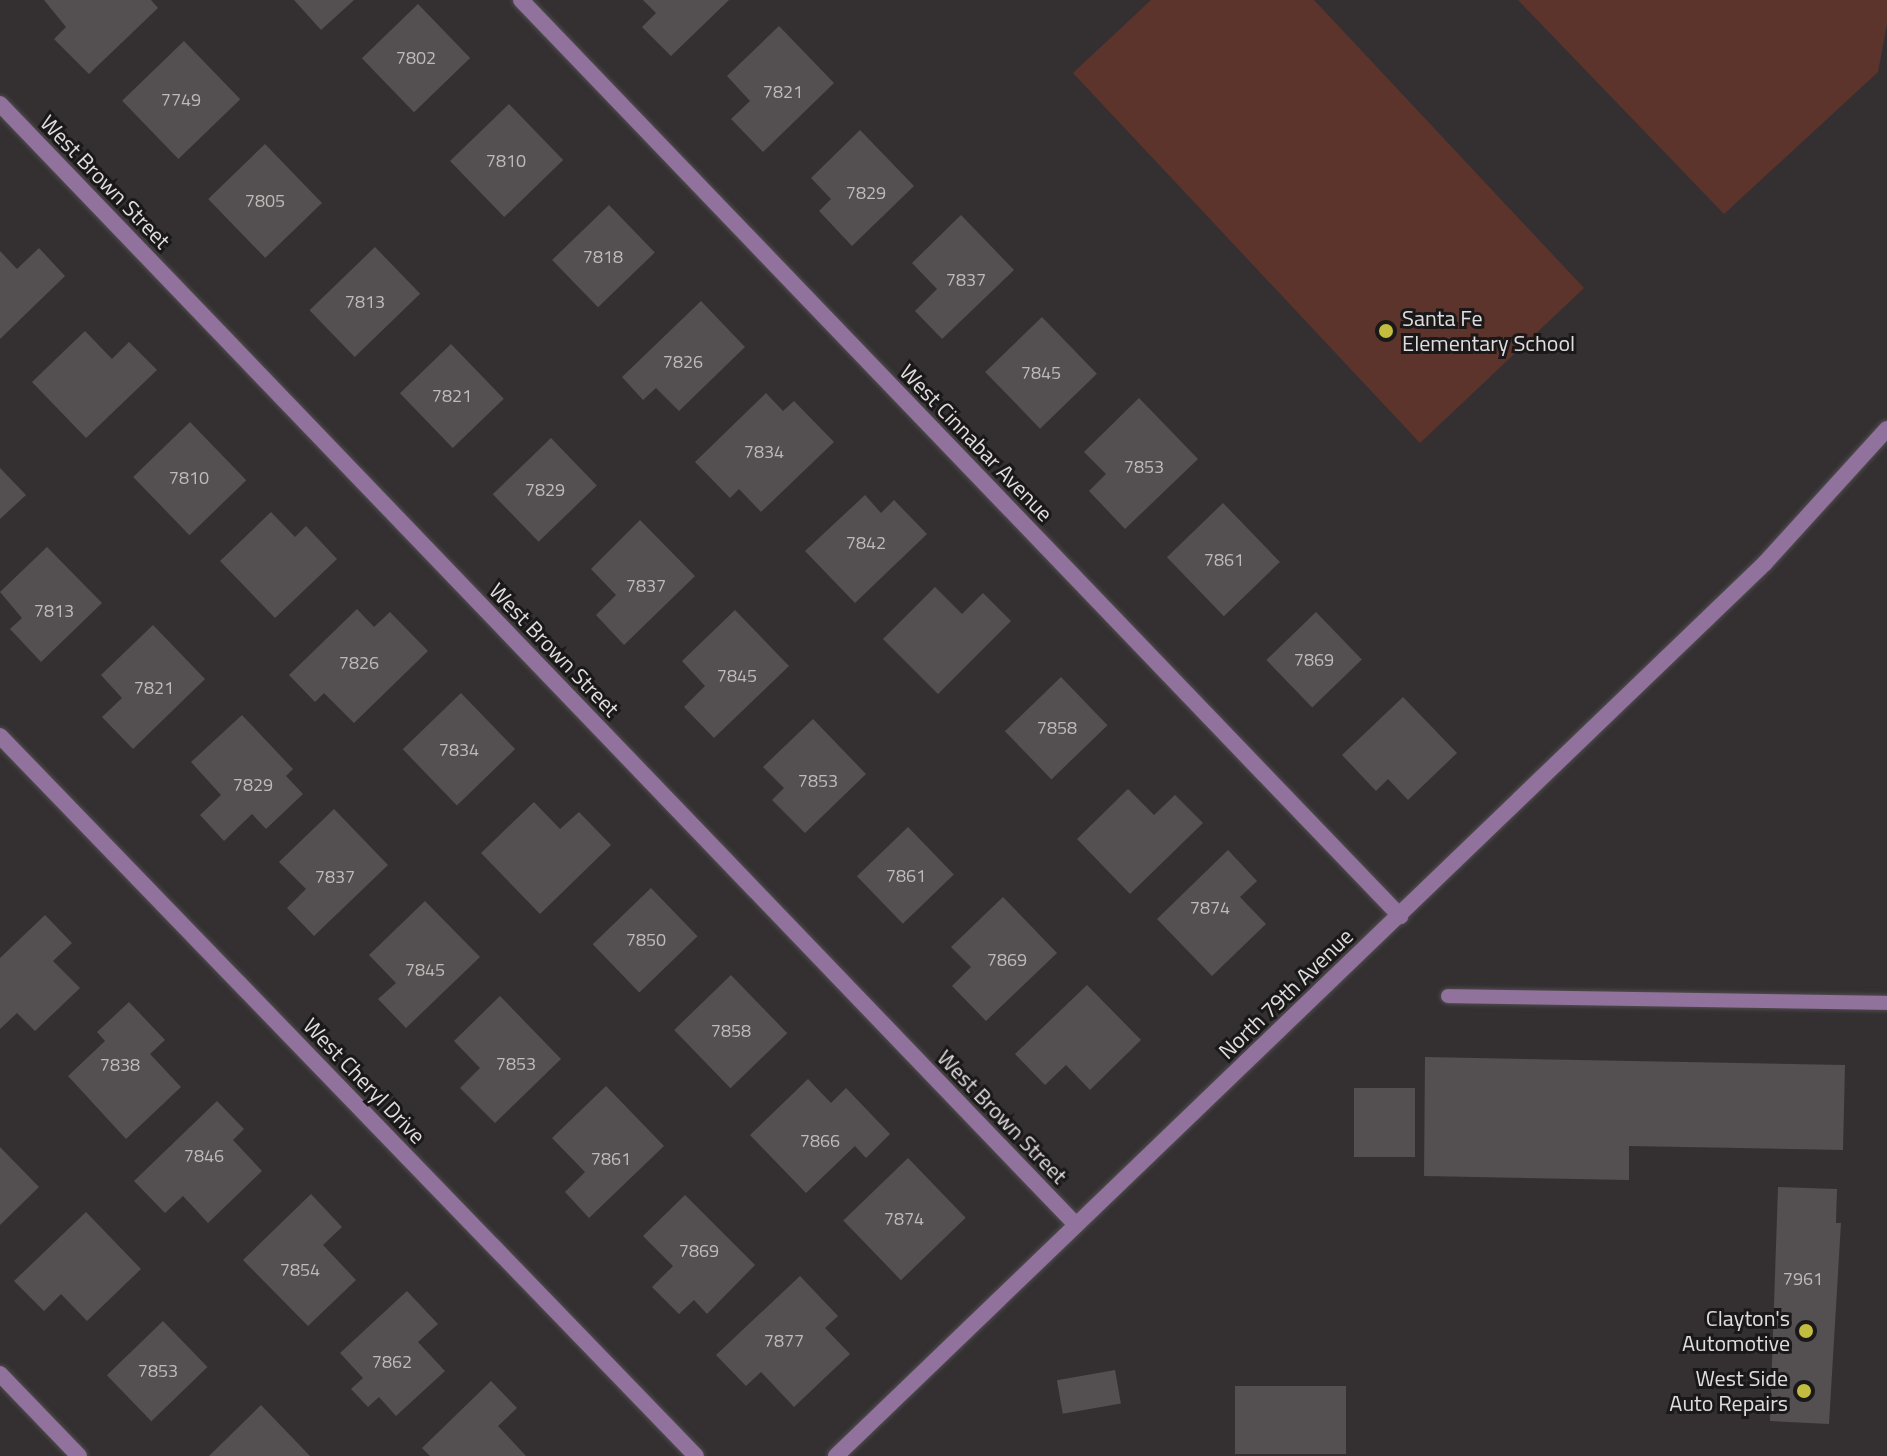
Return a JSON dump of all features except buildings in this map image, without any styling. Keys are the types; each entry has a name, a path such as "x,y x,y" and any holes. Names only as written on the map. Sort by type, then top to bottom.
{"street":[{"name":"West Cinnabar Avenue","path":"521,0 1400,916"},
{"name":"West Brown Street","path":"0,104 1076,1225"},
{"name":"North 79th Avenue","path":"836,1456 1765,563 1887,429"},
{"name":"West Cheryl Drive","path":"0,736 696,1456"},
{"path":"0,1374 79,1456"}],"lane":[{"path":"1448,996 1887,1003"}],"shaded area":[{"path":"1151,0 1314,0 1584,288 1420,443 1073,73"},
{"path":"1518,0 1887,0 1887,24 1878,72 1724,214"}],"place":[{"name":"Santa Fe Elementary School","path":"1386,331"},
{"name":"Clayton's Automotive","path":"1806,1331"},
{"name":"West Side Auto Repairs","path":"1804,1391"}]}
